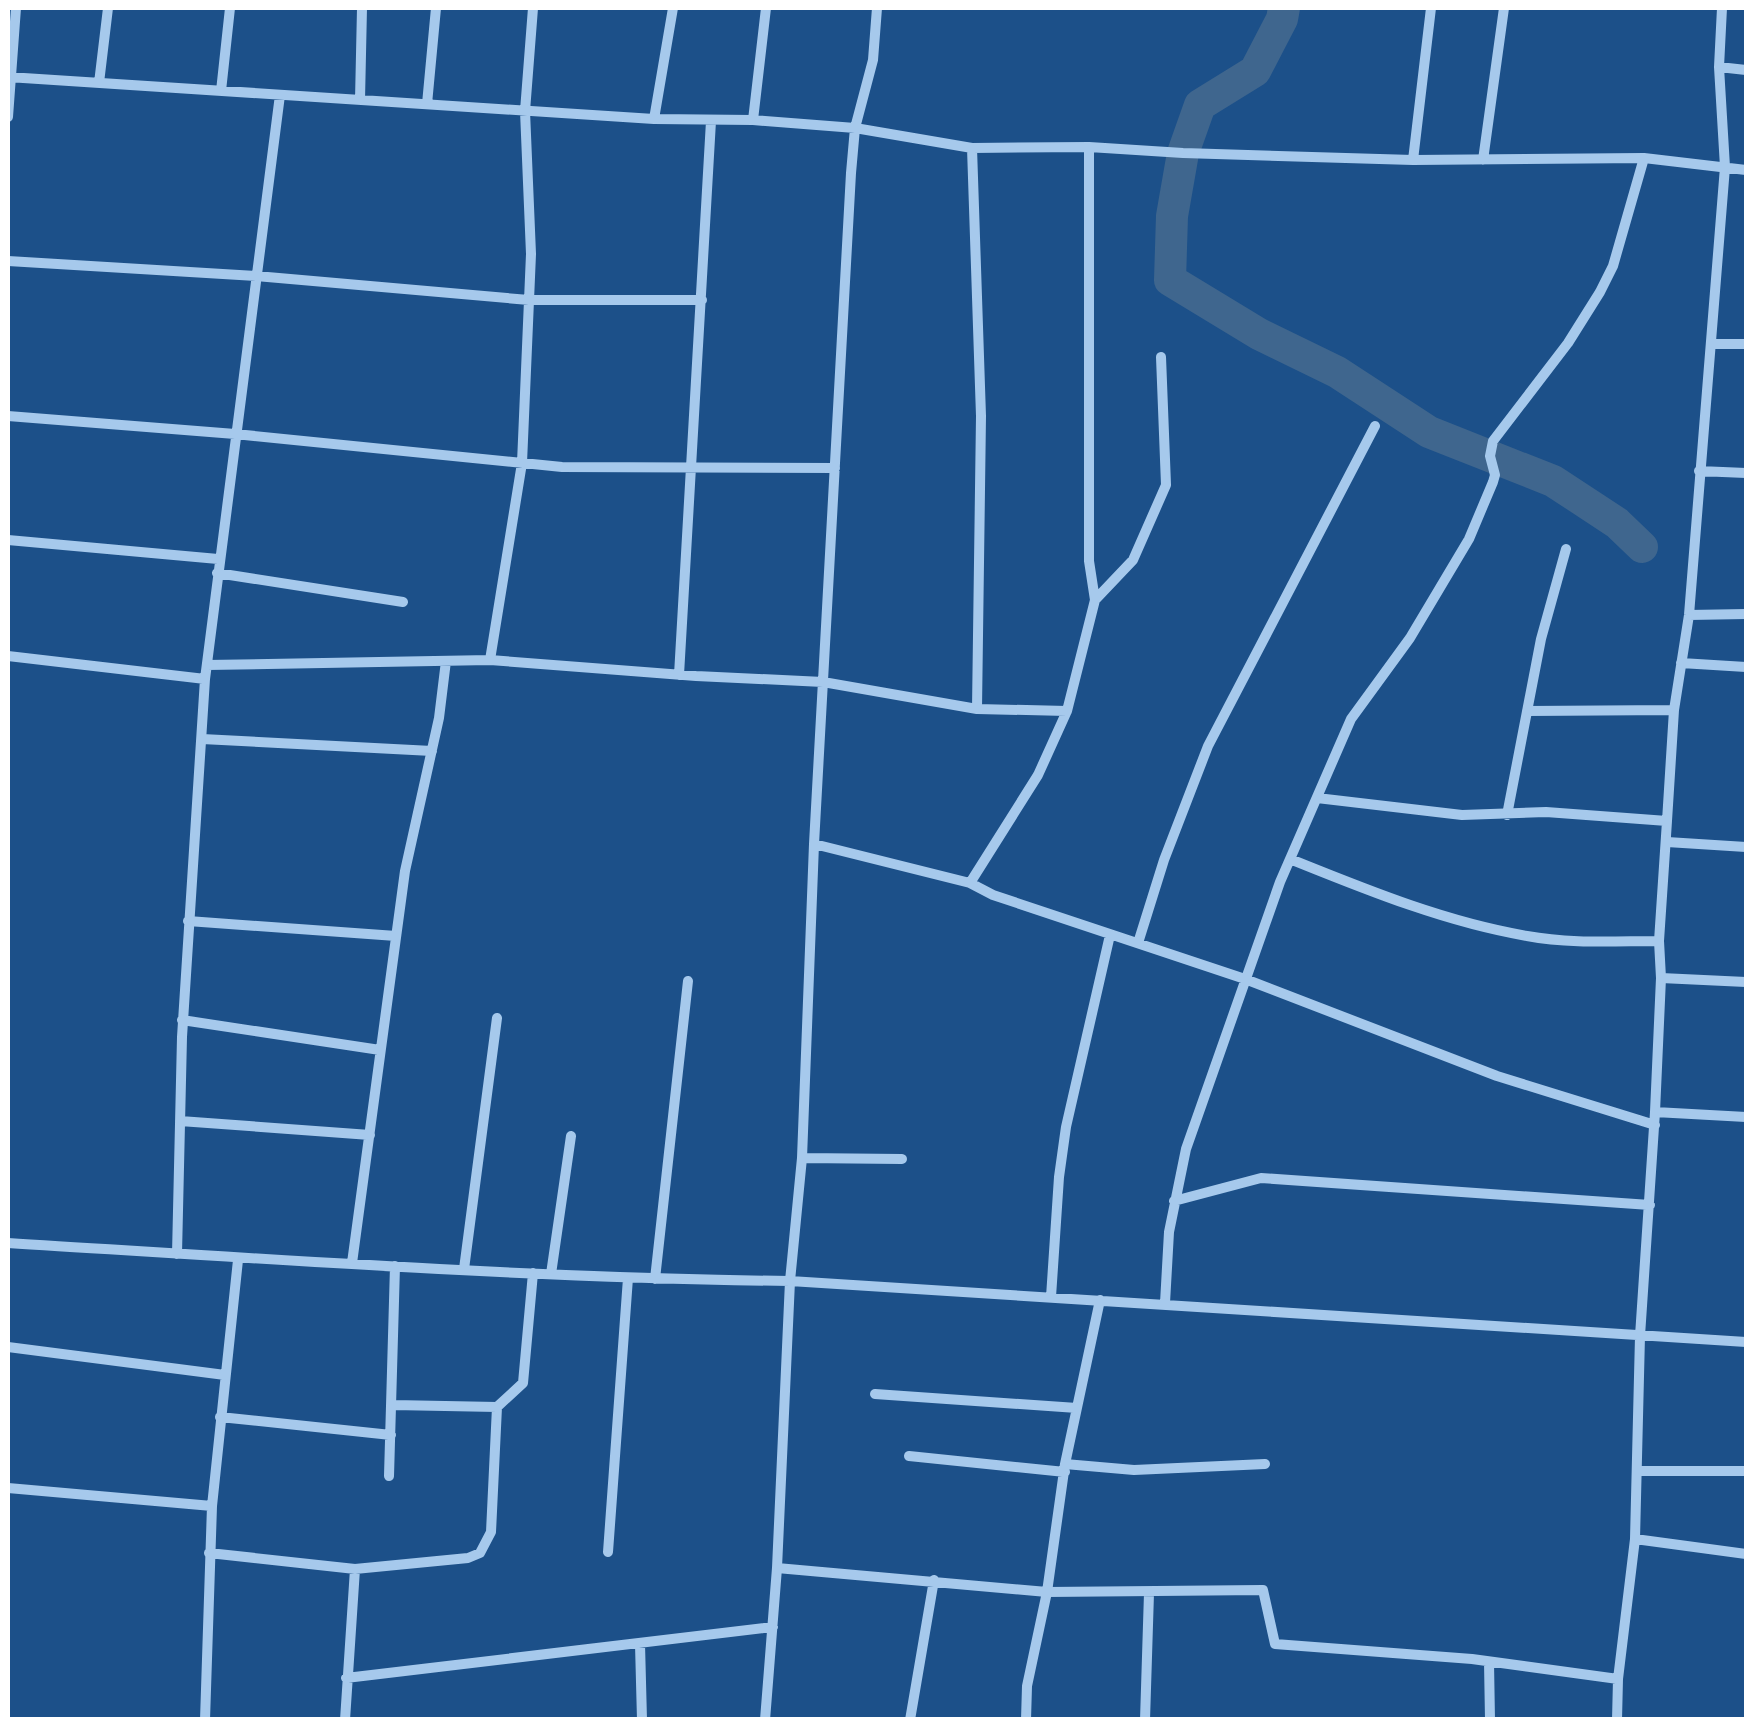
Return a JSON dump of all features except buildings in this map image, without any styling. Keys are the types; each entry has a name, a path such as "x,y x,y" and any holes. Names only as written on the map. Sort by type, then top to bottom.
{"street":[{"path":"8,117 16,8"},
{"path":"99,84 108,8"},
{"path":"221,91 230,8"},
{"path":"360,100 362,8"},
{"path":"427,104 436,8"},
{"path":"490,660 522,462 532,254 524,110 533,8"},
{"path":"654,119 673,8"},
{"path":"753,120 766,8"},
{"path":"765,1720 777,1568 790,1281 802,1158 814,844 856,128 873,60 877,8"},
{"path":"1413,160 1430,8"},
{"path":"1483,160 1504,8"},
{"path":"1616,1720 1635,1540 1640,1336 1656,1112 1666,821 1674,710 1689,615 1725,167 1719,67 1722,8"},
{"path":"1719,67 1746,70"},
{"path":"9,78 654,119 753,120 856,128 972,148 1090,147 1413,160 1644,158 1746,170"},
{"path":"177,1254 182,1020 205,679 280,95"},
{"path":"679,675 711,122"},
{"path":"970,883 1038,774 1067,711 1096,600 1089,561 1090,147"},
{"path":"972,148 982,416 977,709"},
{"path":"1165,1304 1174,1201 1186,1148 1290,859 1351,719 1410,638 1469,539 1495,475 1490,456 1497,434 1568,343 1600,292 1612,266 1644,158"},
{"path":"8,261 256,276 529,300 702,300"},
{"path":"1713,344 1746,344"},
{"path":"1096,600 1133,560 1166,486 1161,356"},
{"path":"8,416 562,467 836,468"},
{"path":"1138,943 1164,860 1208,746 1374,426"},
{"path":"1699,472 1746,473"},
{"path":"8,540 218,559"},
{"path":"1507,815 1541,639 1566,549"},
{"path":"216,573 403,602"},
{"path":"1689,615 1746,614"},
{"path":"8,656 205,679"},
{"path":"207,665 490,660 823,682 977,709 1067,711"},
{"path":"352,1263 405,870 432,752 446,661"},
{"path":"1681,663 1746,667"},
{"path":"1527,711 1674,710"},
{"path":"202,740 432,752"},
{"path":"1317,798 1462,815 1546,812 1666,821"},
{"path":"1666,842 1746,847"},
{"path":"814,844 970,883 1245,979 1496,1076 1654,1125"},
{"path":"1290,859 1379,894 1466,922 1528,936 1579,942 1659,941"},
{"path":"188,921 396,936"},
{"path":"1051,1296 1066,1127 1110,935"},
{"path":"1662,978 1746,982"},
{"path":"656,1280 688,980"},
{"path":"464,1269 497,1018"},
{"path":"182,1020 380,1050"},
{"path":"1656,1112 1746,1117"},
{"path":"180,1121 370,1135"},
{"path":"551,1274 570,1136"},
{"path":"802,1158 902,1159"},
{"path":"1174,1201 1261,1178 1650,1204"},
{"path":"8,1243 238,1260 656,1280 790,1281 1746,1342"},
{"path":"205,1720 212,1506 238,1260"},
{"path":"389,1476 395,1266"},
{"path":"393,1406 497,1407 523,1384 534,1273"},
{"path":"608,1552 628,1278"},
{"path":"1026,1720 1027,1686 1047,1592 1065,1468 1100,1300"},
{"path":"8,1348 225,1375"},
{"path":"875,1394 1077,1408"},
{"path":"209,1553 356,1569 468,1558 480,1553 491,1532 497,1407"},
{"path":"220,1418 391,1434"},
{"path":"909,1456 1134,1470 1265,1464"},
{"path":"1637,1471 1746,1471"},
{"path":"8,1488 212,1506"},
{"path":"1635,1540 1746,1554"},
{"path":"777,1568 1047,1592 1263,1590 1276,1644 1489,1662 1618,1679"},
{"path":"345,1720 356,1569"},
{"path":"910,1720 934,1580"},
{"path":"1145,1720 1149,1592"},
{"path":"346,1678 773,1627"},
{"path":"640,1644 642,1720"},
{"path":"1489,1662 1490,1720"}],"waterway":[{"path":"1284,8 1255,71 1200,105 1183,153 1172,216 1170,280 1259,334 1337,372 1429,432 1553,481 1617,523 1642,547"}]}
